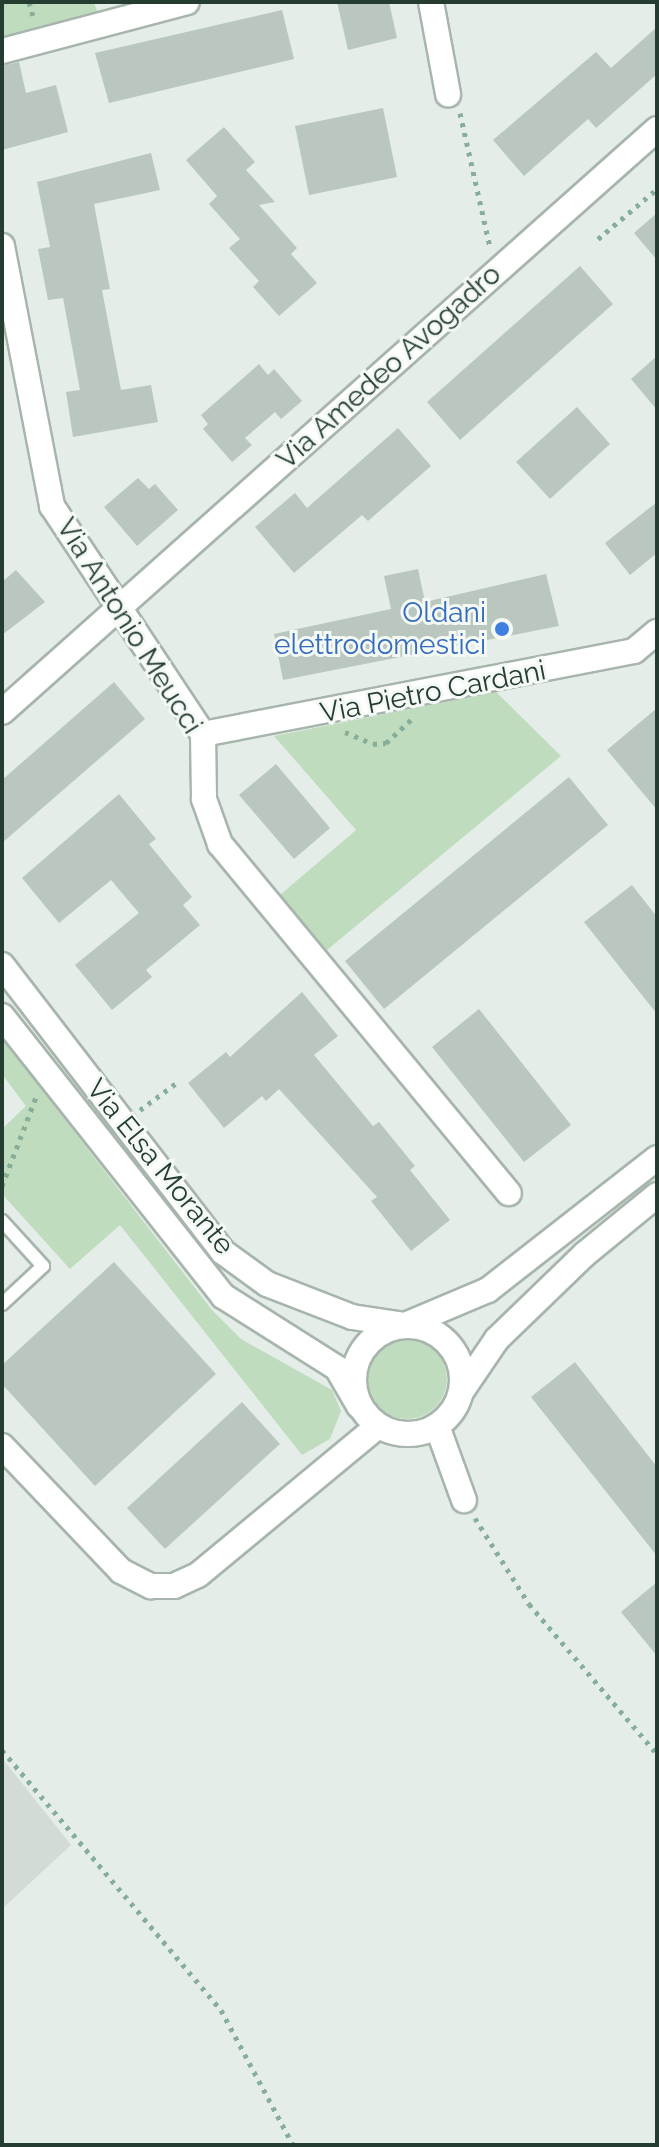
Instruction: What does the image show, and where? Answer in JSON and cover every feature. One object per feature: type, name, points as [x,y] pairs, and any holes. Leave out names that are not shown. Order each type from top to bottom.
[{"type":"street","points":[[2,51],[187,2]]},
{"type":"street","points":[[431,2],[448,94]]},
{"type":"street","name":"Via Amedeo Avogadro","points":[[2,712],[657,129]]},
{"type":"street","name":"Via Antonio Meucci","points":[[2,246],[52,506],[122,607],[203,734],[204,799],[220,844],[509,1193]]},
{"type":"street","name":"Via Pietro Cardani","points":[[203,734],[634,651],[657,632]]},
{"type":"street","name":"Via Elsa Morante","points":[[2,965],[223,1252],[267,1284],[352,1317],[405,1325]]},
{"type":"street","name":"Via Elsa Morante","points":[[2,1016],[223,1296],[337,1368],[359,1406]]},
{"type":"street","points":[[45,1074],[65,1047]]},
{"type":"street","points":[[657,1158],[498,1284],[405,1325],[386,1329],[358,1356],[353,1373],[359,1406],[378,1426],[417,1434],[437,1426],[454,1410],[461,1392],[497,1339],[585,1254],[657,1195]]},
{"type":"street","points":[[405,1325],[426,1328],[453,1350],[462,1376],[461,1392]]},
{"type":"street","points":[[2,1446],[121,1571],[151,1586],[174,1586],[198,1575],[378,1426]]},
{"type":"street","points":[[437,1426],[464,1500]]},
{"type":"lane","points":[[2,1221],[43,1266],[2,1304]]},
{"type":"path","points":[[448,94],[456,97],[496,271]]},
{"type":"path","points":[[598,239],[657,189]]},
{"type":"path","points":[[2,1186],[45,1074]]},
{"type":"path","points":[[123,1123],[179,1081]]},
{"type":"path","points":[[464,1500],[529,1604],[657,1754]]},
{"type":"path","points":[[2,1750],[221,2010],[293,2145]]},
{"type":"shaded area","points":[[2,1758],[71,1845],[2,1909]]},
{"type":"green space","points":[[2,2],[94,2],[97,11],[2,38]]},
{"type":"green space","points":[[496,692],[561,756],[327,950],[280,895],[356,830],[274,736]]},
{"type":"green space","points":[[2,1038],[212,1310],[241,1339],[332,1390],[341,1411],[330,1439],[302,1455],[120,1225],[70,1269],[2,1194],[2,1129],[26,1106],[2,1074]]},
{"type":"green space","points":[[407,1339],[422,1342],[435,1351],[444,1364],[447,1379],[444,1394],[435,1407],[422,1416],[407,1419],[392,1416],[379,1407],[370,1394],[367,1379],[370,1364],[379,1351],[392,1342]]},
{"type":"building","points":[[337,2],[389,2],[397,38],[348,50]]},
{"type":"building","points":[[282,10],[294,59],[109,103],[95,53]]},
{"type":"building","points":[[657,27],[657,74],[596,128],[588,119],[524,176],[493,140],[596,52],[611,68]]},
{"type":"building","points":[[19,62],[26,93],[56,85],[68,132],[2,150],[2,66]]},
{"type":"building","points":[[383,108],[397,177],[309,195],[295,126]]},
{"type":"building","points":[[224,127],[255,162],[246,170],[275,202],[259,205],[297,248],[291,254],[317,283],[279,316],[253,287],[259,281],[229,248],[240,239],[209,204],[217,196],[186,160]]},
{"type":"building","points":[[151,153],[160,190],[94,204],[110,289],[102,290],[121,390],[151,385],[158,422],[73,437],[66,392],[80,390],[63,298],[48,300],[38,249],[50,247],[37,182]]},
{"type":"building","points":[[657,213],[657,260],[634,233]]},
{"type":"building","points":[[580,266],[613,304],[460,440],[427,402]]},
{"type":"building","points":[[657,356],[657,410],[631,379]]},
{"type":"building","points":[[259,364],[268,375],[274,369],[302,401],[281,419],[275,412],[245,438],[252,445],[232,462],[203,429],[208,424],[201,415]]},
{"type":"building","points":[[577,407],[610,444],[550,499],[516,462]]},
{"type":"building","points":[[398,428],[431,466],[368,521],[362,515],[294,573],[255,527],[295,493],[307,508]]},
{"type":"building","points":[[138,478],[149,489],[155,484],[178,510],[137,546],[104,507]]},
{"type":"building","points":[[657,502],[657,553],[630,575],[605,543]]},
{"type":"building","points":[[418,569],[425,602],[546,574],[559,626],[283,680],[274,634],[391,609],[384,576]]},
{"type":"building","points":[[16,570],[45,602],[2,635],[2,582]]},
{"type":"building","points":[[114,682],[145,719],[2,843],[2,780]]},
{"type":"building","points":[[657,708],[657,810],[607,750]]},
{"type":"building","points":[[276,764],[330,828],[294,859],[239,795]]},
{"type":"building","points":[[569,777],[608,825],[384,1009],[345,961]]},
{"type":"building","points":[[119,794],[156,839],[149,844],[192,897],[183,905],[200,925],[146,970],[152,977],[112,1010],[75,965],[139,913],[111,880],[59,923],[22,878]]},
{"type":"building","points":[[632,885],[657,917],[657,1014],[584,922]]},
{"type":"building","points":[[302,992],[338,1036],[314,1055],[373,1126],[379,1122],[415,1166],[410,1170],[450,1220],[411,1251],[371,1201],[377,1197],[279,1089],[266,1101],[262,1096],[224,1128],[188,1083],[226,1052],[230,1057]]},
{"type":"building","points":[[479,1009],[571,1125],[524,1162],[432,1047]]},
{"type":"building","points":[[114,1262],[216,1374],[95,1486],[2,1384],[2,1365]]},
{"type":"building","points":[[575,1362],[657,1467],[657,1556],[531,1397]]},
{"type":"building","points":[[242,1402],[280,1444],[165,1549],[127,1508]]},
{"type":"building","points":[[657,1582],[657,1656],[621,1612]]},
{"type":"place","name":"Oldani elettrodomestici","points":[[502,629]]}]
